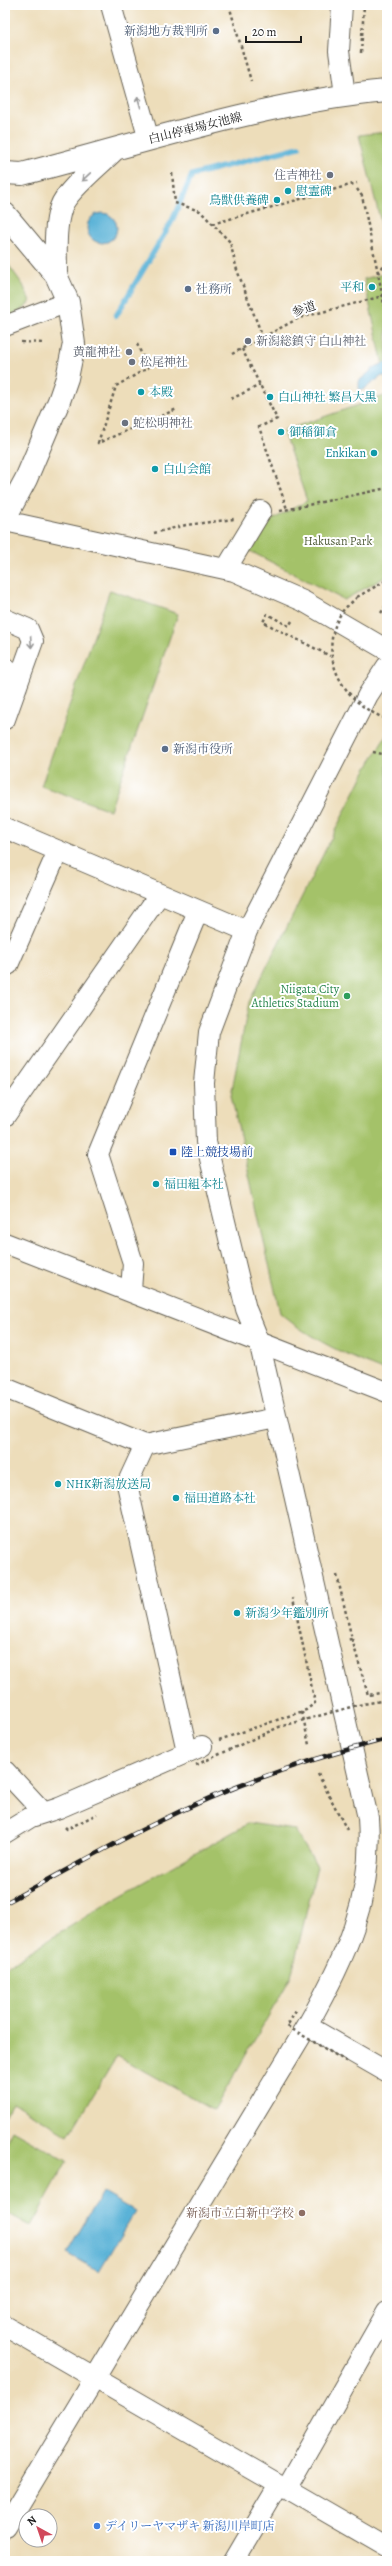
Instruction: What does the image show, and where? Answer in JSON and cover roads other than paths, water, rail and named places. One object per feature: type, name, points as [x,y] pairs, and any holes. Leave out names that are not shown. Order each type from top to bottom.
[{"type":"main road","name":"白山停車場女池線","points":[[5,173],[22,174],[248,115],[344,95],[387,91]]},
{"type":"main road","points":[[56,275],[57,232],[61,206],[76,186],[114,151]]},
{"type":"main road","points":[[5,214],[56,275],[68,302],[74,344],[68,378],[26,479],[5,519]]},
{"type":"street","points":[[111,5],[149,140]]},
{"type":"street","points":[[342,5],[339,51],[344,95]]},
{"type":"street","points":[[9,333],[68,302]]},
{"type":"street","points":[[226,569],[260,510]]},
{"type":"street","points":[[5,519],[226,569],[255,579],[303,601],[387,650]]},
{"type":"street","points":[[5,619],[28,629],[32,641],[5,719]]},
{"type":"street","points":[[5,2527],[95,2378],[301,2019],[340,1966],[353,1934],[367,1875],[369,1837],[368,1818],[259,1341],[246,1309],[206,1142],[204,1098],[209,1032],[247,931],[368,695],[387,666]]},
{"type":"street","points":[[5,667],[17,686]]},
{"type":"street","points":[[6,832],[58,851],[159,896],[247,931]]},
{"type":"street","points":[[8,964],[58,851]]},
{"type":"street","points":[[5,1116],[159,896]]},
{"type":"street","points":[[131,1290],[133,1263],[98,1154],[198,911]]},
{"type":"street","points":[[5,1243],[131,1290],[387,1392]]},
{"type":"street","points":[[5,1388],[145,1444],[276,1418]]},
{"type":"street","points":[[5,1833],[31,1817],[195,1754],[127,1484],[145,1444]]},
{"type":"street","points":[[5,1772],[44,1813]]},
{"type":"street","points":[[301,2019],[387,2072]]},
{"type":"street","points":[[234,2561],[282,2487],[387,2312]]},
{"type":"street","points":[[5,2326],[387,2547]]},
{"type":"water","points":[[102,213],[113,217],[117,228],[113,239],[102,243],[91,239],[87,228],[91,217]]},
{"type":"water","points":[[387,362],[387,376],[382,376],[363,390],[359,389],[359,381],[375,367]]},
{"type":"water","points":[[102,2192],[135,2211],[99,2271],[67,2253]]},
{"type":"waterway","points":[[116,316],[172,221],[192,175],[299,147]]},
{"type":"railway","points":[[5,1903],[140,1831],[187,1808],[271,1774],[329,1755],[387,1739]]},
{"type":"place","name":"新潟地方裁判所","points":[[216,31]]},
{"type":"place","name":"住吉神社","points":[[330,175]]},
{"type":"place","name":"慰霊碑","points":[[288,191]]},
{"type":"place","name":"鳥獣供養碑","points":[[277,200]]},
{"type":"place","name":"平和","points":[[372,287]]},
{"type":"place","name":"社務所","points":[[188,289]]},
{"type":"place","name":"新潟総鎮守 白山神社","points":[[248,341]]},
{"type":"place","name":"黄龍神社","points":[[129,352]]},
{"type":"place","name":"松尾神社","points":[[132,362]]},
{"type":"place","name":"本殿","points":[[141,392]]},
{"type":"place","name":"白山神社 繁昌大黒","points":[[270,397]]},
{"type":"place","name":"蛇松明神社","points":[[125,423]]},
{"type":"place","name":"御稲御倉","points":[[281,432]]},
{"type":"place","name":"Enkikan","points":[[374,453]]},
{"type":"place","name":"白山会館","points":[[155,469]]},
{"type":"place","name":"新潟市役所","points":[[165,749]]},
{"type":"place","name":"Niigata City Athletics Stadium","points":[[347,996]]},
{"type":"place","name":"陸上競技場前","points":[[173,1152]]},
{"type":"place","name":"福田組本社","points":[[156,1184]]},
{"type":"place","name":"NHK新潟放送局","points":[[58,1484]]},
{"type":"place","name":"福田道路本社","points":[[176,1498]]},
{"type":"place","name":"新潟少年鑑別所","points":[[237,1613]]},
{"type":"place","name":"新潟市立白新中学校","points":[[302,2213]]},
{"type":"place","name":"デイリーヤマザキ 新潟川岸町店","points":[[97,2526]]},
{"type":"park label","name":"Hakusan Park","points":[[338,541]]}]
